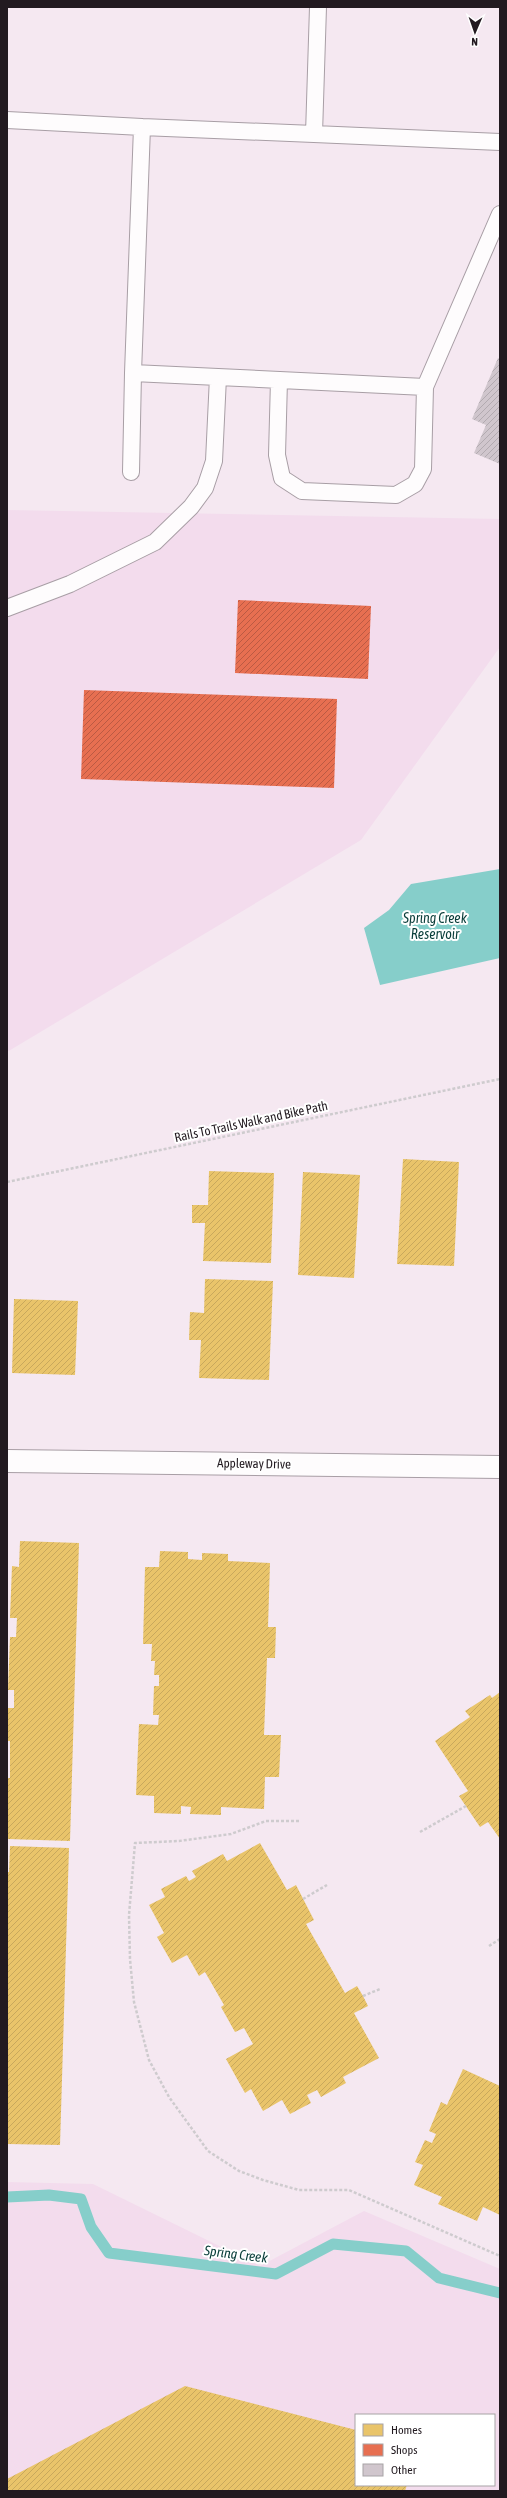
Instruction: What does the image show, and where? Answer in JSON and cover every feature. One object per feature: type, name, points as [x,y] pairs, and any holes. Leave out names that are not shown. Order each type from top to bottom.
[{"type":"street","name":"Appleway Drive","points":[[7,1461],[500,1467]]},
{"type":"lane","points":[[314,134],[318,7]]},
{"type":"lane","points":[[7,120],[500,142]]},
{"type":"lane","points":[[131,472],[142,127]]},
{"type":"lane","points":[[279,380],[277,454],[282,478],[302,491],[396,495],[415,484],[423,469],[425,386],[500,214]]},
{"type":"lane","points":[[133,373],[425,386]]},
{"type":"lane","points":[[7,608],[70,584],[155,542],[191,507],[205,488],[214,461],[218,377]]},
{"type":"path","name":"Rails To Trails Walk and Bike Path","points":[[7,1182],[500,1079]]},
{"type":"path","points":[[420,1832],[466,1806]]},
{"type":"path","points":[[298,1821],[266,1821],[232,1834],[179,1841],[135,1843],[129,1915],[130,1959],[134,2002],[149,2060],[169,2097],[208,2151],[239,2172],[299,2190],[350,2190],[500,2256]]},
{"type":"path","points":[[303,1899],[327,1885]]},
{"type":"path","points":[[489,1946],[500,1939]]},
{"type":"path","points":[[363,1996],[380,1988]]},
{"type":"shaded area","points":[[7,510],[500,519],[500,647],[361,840],[7,1052]]},
{"type":"shaded area","points":[[7,2182],[93,2184],[260,2266],[364,2211],[500,2269],[500,2491],[7,2491]]},
{"type":"water","name":"Spring Creek Reservoir","points":[[500,869],[500,958],[380,985],[364,928],[389,910],[411,884]]},
{"type":"building: Homes","points":[[403,1159],[459,1162],[454,1266],[397,1264]]},
{"type":"building: Homes","points":[[209,1171],[274,1173],[271,1263],[203,1261],[205,1223],[192,1223],[192,1205],[208,1205]]},
{"type":"building: Homes","points":[[303,1172],[360,1175],[354,1278],[298,1275]]},
{"type":"building: Homes","points":[[205,1279],[273,1281],[269,1380],[199,1378],[201,1340],[189,1340],[190,1312],[204,1313]]},
{"type":"building: Homes","points":[[14,1299],[78,1301],[75,1375],[12,1373]]},
{"type":"building: Homes","points":[[20,1541],[79,1543],[70,1841],[7,1839],[7,1778],[10,1778],[10,1741],[7,1741],[7,1708],[14,1708],[14,1690],[8,1690],[10,1637],[16,1637],[17,1618],[10,1618],[12,1566],[19,1567]]},
{"type":"building: Homes","points":[[160,1551],[188,1552],[188,1559],[202,1560],[202,1553],[228,1554],[228,1561],[270,1563],[268,1627],[276,1627],[275,1658],[267,1658],[264,1735],[281,1735],[279,1777],[265,1777],[264,1809],[221,1807],[221,1815],[190,1814],[191,1807],[181,1806],[181,1814],[154,1813],[154,1796],[136,1795],[139,1724],[158,1725],[159,1715],[153,1715],[154,1686],[159,1686],[159,1675],[154,1675],[155,1661],[151,1661],[152,1644],[143,1644],[145,1567],[159,1567]]},
{"type":"building: Homes","points":[[500,1692],[500,1839],[488,1822],[480,1827],[459,1796],[468,1791],[435,1741],[470,1717],[465,1711],[490,1695],[492,1698]]},
{"type":"building: Homes","points":[[260,1843],[287,1890],[296,1885],[314,1920],[306,1924],[345,1993],[357,1986],[363,1996],[368,2006],[354,2013],[379,2058],[343,2077],[346,2083],[321,2097],[317,2090],[307,2095],[311,2103],[290,2114],[282,2100],[263,2111],[251,2089],[245,2093],[226,2059],[253,2044],[244,2028],[235,2032],[221,2007],[224,2005],[205,1972],[199,1976],[187,1955],[172,1963],[157,1937],[164,1933],[149,1905],[165,1897],[161,1889],[186,1876],[189,1881],[196,1877],[192,1871],[223,1854],[227,1861]]},
{"type":"building: Homes","points":[[10,1846],[69,1848],[60,2145],[7,2144],[7,1872],[9,1872]]},
{"type":"building: Homes","points":[[463,2069],[500,2086],[500,2215],[483,2207],[477,2221],[438,2204],[442,2197],[414,2185],[423,2165],[415,2162],[425,2140],[432,2143],[436,2134],[429,2131],[441,2102],[447,2105]]},
{"type":"building: Homes","points":[[185,2386],[355,2430],[355,2486],[407,2486],[405,2491],[7,2491],[7,2479]]},
{"type":"building: Shops","points":[[238,600],[371,606],[368,679],[235,673]]},
{"type":"building: Shops","points":[[84,690],[337,699],[334,788],[81,779]]},
{"type":"building: Other","points":[[498,358],[500,359],[500,464],[474,453],[486,425],[472,419]]},
{"type":"waterway","name":"Spring Creek","points":[[7,2197],[49,2195],[81,2199],[91,2227],[109,2253],[276,2274],[333,2244],[406,2251],[439,2278],[500,2293]]}]
